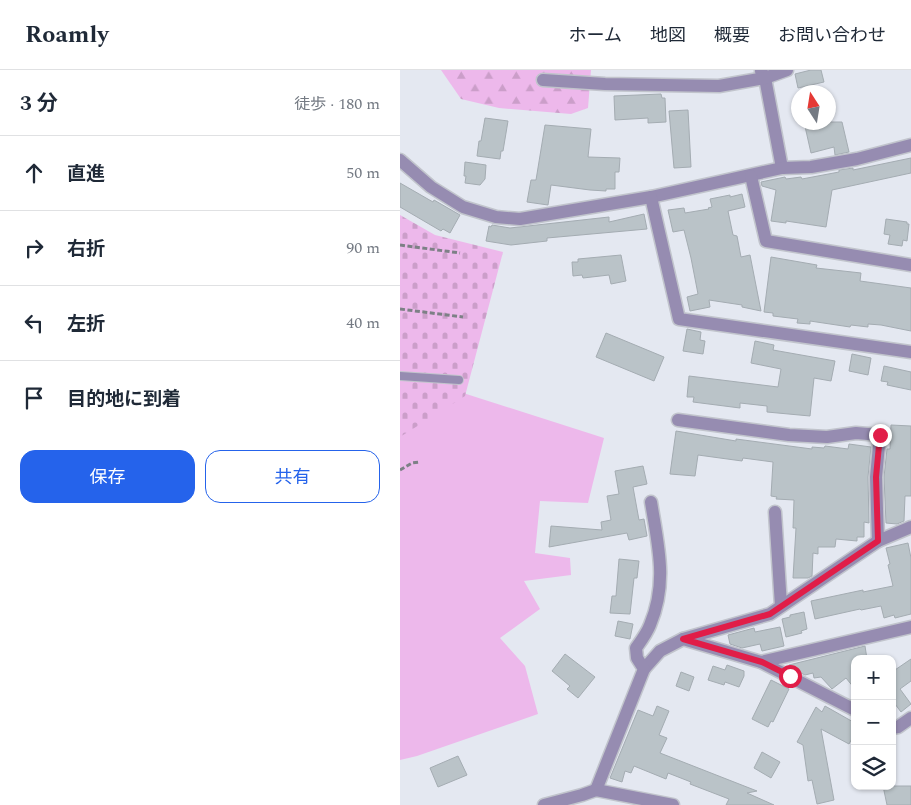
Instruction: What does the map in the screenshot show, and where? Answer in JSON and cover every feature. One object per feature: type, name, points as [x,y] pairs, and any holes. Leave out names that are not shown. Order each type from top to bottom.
[{"type":"street","points":[[543,80],[605,84],[719,86],[763,74],[787,70]]},
{"type":"street","points":[[763,74],[782,168]]},
{"type":"street","points":[[400,160],[431,187],[464,207],[496,216],[520,219],[651,197],[782,168],[811,167],[857,159],[911,145]]},
{"type":"street","points":[[751,176],[766,242],[911,265]]},
{"type":"street","points":[[651,197],[679,319],[911,352]]},
{"type":"street","points":[[678,420],[789,435],[827,437],[856,433],[880,435],[876,477],[878,541]]},
{"type":"street","points":[[644,669],[637,658],[636,648],[650,627],[655,612],[661,564],[651,502]]},
{"type":"street","points":[[775,512],[781,606]]},
{"type":"street","points":[[596,790],[644,669],[660,651],[683,639],[770,614],[878,541],[911,527]]},
{"type":"street","points":[[762,662],[911,626]]},
{"type":"street","points":[[683,639],[762,662],[851,708]]},
{"type":"street","points":[[896,727],[911,718]]},
{"type":"street","points":[[544,805],[596,790],[673,805]]},
{"type":"lane","points":[[400,376],[459,380]]},
{"type":"path","points":[[400,245],[460,253]]},
{"type":"path","points":[[400,309],[463,317]]},
{"type":"path","points":[[400,470],[412,463],[420,462]]},
{"type":"green space","points":[[441,70],[591,70],[588,108],[571,114],[499,108],[461,99]]},
{"type":"green space","points":[[400,215],[435,235],[503,252],[465,396],[400,437]]},
{"type":"green space","points":[[460,392],[604,438],[588,503],[540,501],[535,553],[570,558],[571,575],[524,581],[540,609],[500,638],[525,666],[538,714],[417,756],[400,760],[400,431]]},
{"type":"building","points":[[811,70],[821,70],[824,82],[811,85],[797,85],[795,74]]},
{"type":"building","points":[[661,94],[662,98],[665,98],[666,122],[648,123],[648,118],[615,120],[614,96]]},
{"type":"building","points":[[688,110],[691,167],[674,168],[669,111]]},
{"type":"building","points":[[485,118],[508,121],[500,159],[477,156]]},
{"type":"building","points":[[836,122],[842,122],[849,152],[835,155],[834,147],[811,153],[806,130],[836,130]]},
{"type":"building","points":[[545,125],[591,129],[588,157],[620,158],[619,172],[615,172],[615,189],[606,189],[606,191],[590,190],[551,185],[548,205],[527,202],[531,180],[536,180]]},
{"type":"building","points":[[911,158],[911,173],[832,190],[826,227],[786,221],[786,223],[771,221],[776,190],[762,186],[761,182],[785,177],[786,179],[801,177],[802,179],[839,172],[839,170],[853,168],[853,170]]},
{"type":"building","points":[[465,162],[486,165],[485,179],[480,185],[465,183]]},
{"type":"building","points":[[400,183],[460,215],[450,233],[443,229],[441,231],[400,207]]},
{"type":"building","points":[[742,194],[745,207],[728,211],[733,235],[737,236],[741,257],[750,255],[761,311],[742,307],[742,305],[709,300],[710,307],[690,311],[687,297],[698,294],[691,258],[684,230],[673,232],[668,210],[684,208],[685,213],[709,209],[712,207],[710,199]]},
{"type":"building","points":[[644,214],[647,229],[547,238],[547,241],[511,245],[486,241],[489,226],[491,227],[492,225],[510,228],[609,217],[609,222]]},
{"type":"building","points":[[886,219],[907,222],[909,224],[907,241],[903,240],[902,246],[888,244],[890,235],[884,234]]},
{"type":"building","points":[[621,255],[626,281],[611,284],[609,275],[583,278],[582,275],[573,276],[572,262],[578,262],[578,259]]},
{"type":"building","points":[[771,257],[817,265],[816,268],[861,273],[860,281],[911,288],[911,331],[868,324],[868,327],[851,325],[850,327],[810,321],[810,324],[797,323],[798,319],[773,316],[773,313],[764,312]]},
{"type":"building","points":[[687,329],[701,332],[700,340],[705,341],[703,354],[683,351]]},
{"type":"building","points":[[606,333],[664,357],[654,381],[596,357]]},
{"type":"building","points":[[755,341],[774,345],[773,350],[835,361],[831,381],[814,378],[810,416],[767,412],[767,406],[740,403],[740,408],[693,402],[694,397],[687,397],[689,376],[778,387],[781,369],[751,363]]},
{"type":"building","points":[[852,354],[871,358],[868,375],[849,371]]},
{"type":"building","points":[[884,366],[911,372],[911,390],[887,385],[888,382],[881,381]]},
{"type":"building","points":[[891,425],[911,426],[911,496],[905,496],[904,521],[897,524],[886,523],[884,477],[887,449],[890,449]]},
{"type":"building","points":[[676,431],[736,441],[736,439],[812,449],[812,447],[824,448],[825,446],[848,449],[849,444],[871,447],[868,477],[869,523],[864,522],[864,537],[857,537],[857,541],[836,539],[835,547],[818,547],[818,554],[813,553],[812,576],[808,578],[793,578],[796,528],[793,528],[794,500],[776,499],[777,497],[771,496],[773,462],[743,458],[742,461],[698,455],[695,476],[670,474]]},
{"type":"building","points":[[643,466],[647,484],[633,487],[639,520],[644,519],[647,536],[629,540],[627,533],[549,547],[551,526],[602,530],[601,522],[611,520],[607,496],[619,494],[615,471]]},
{"type":"building","points":[[908,543],[911,558],[911,614],[895,618],[894,615],[884,618],[881,606],[815,619],[811,601],[893,586],[886,548]]},
{"type":"building","points":[[619,559],[639,561],[637,578],[634,578],[630,614],[610,613],[612,596],[616,596]]},
{"type":"building","points":[[804,612],[807,629],[801,631],[802,633],[786,637],[782,619]]},
{"type":"building","points":[[618,621],[633,624],[630,639],[615,636]]},
{"type":"building","points":[[780,627],[784,646],[762,651],[760,644],[742,648],[730,644],[728,635],[754,628],[755,632]]},
{"type":"building","points":[[865,646],[866,655],[851,655],[851,684],[846,678],[832,689],[821,677],[814,678],[813,673],[805,675],[789,667],[789,665]]},
{"type":"building","points":[[565,654],[595,677],[578,698],[567,689],[570,686],[552,671]]},
{"type":"building","points":[[911,659],[911,681],[900,689],[911,704],[901,712],[896,705],[896,669]]},
{"type":"building","points":[[727,665],[744,671],[739,687],[725,682],[724,685],[708,680],[713,666],[725,670]]},
{"type":"building","points":[[681,672],[694,677],[689,691],[676,686]]},
{"type":"building","points":[[771,680],[789,689],[773,722],[771,721],[768,727],[752,719]]},
{"type":"building","points":[[657,706],[669,711],[659,735],[667,738],[660,753],[757,791],[747,793],[774,805],[726,805],[729,799],[690,784],[691,782],[668,773],[666,779],[634,766],[631,773],[625,771],[622,782],[610,778],[638,710],[653,716]]},
{"type":"building","points":[[825,706],[851,721],[851,740],[849,744],[821,729],[834,800],[817,804],[812,780],[808,781],[803,745],[797,742],[816,707],[822,712]]},
{"type":"building","points":[[762,752],[780,762],[771,778],[754,768]]},
{"type":"building","points":[[458,756],[467,775],[438,787],[430,768]]},
{"type":"building","points":[[896,786],[911,786],[911,805],[887,805],[884,790],[896,790]]},
{"type":"route","points":[[790,676],[762,662],[683,639],[770,614],[878,541],[876,477],[880,435]]}]
